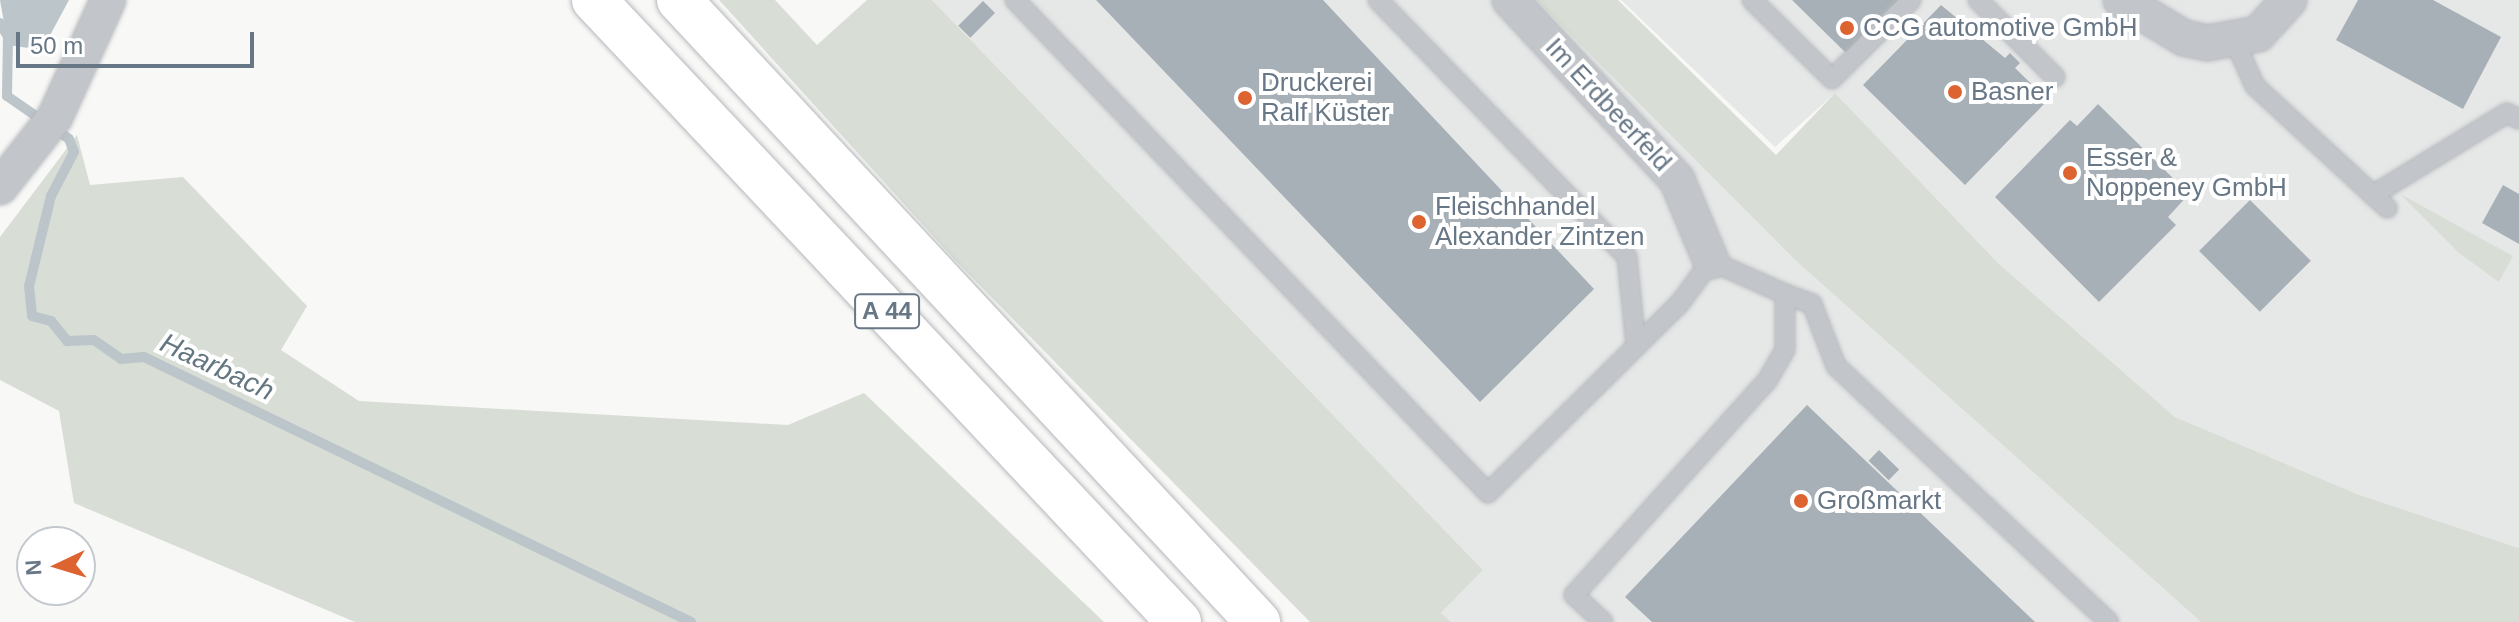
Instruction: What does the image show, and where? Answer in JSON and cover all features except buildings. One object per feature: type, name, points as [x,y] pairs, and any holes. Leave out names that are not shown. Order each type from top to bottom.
[{"type":"highway","name":"A 44","points":[[594,0],[1179,622]]},
{"type":"highway","name":"A 44","points":[[679,0],[1258,622]]},
{"type":"street","points":[[0,187],[47,128],[108,0]]},
{"type":"street","name":"Im Erdbeerfeld","points":[[1510,0],[1677,180],[1711,261]]},
{"type":"street","points":[[2121,0],[2184,38],[2235,42],[2258,34],[2289,0]]},
{"type":"lane","points":[[1015,0],[1488,493],[1636,346],[1711,261],[1812,304],[1836,366],[2109,622]]},
{"type":"lane","points":[[1378,0],[1627,257],[1636,346]]},
{"type":"lane","points":[[1752,0],[1832,79],[1911,0]]},
{"type":"lane","points":[[1978,0],[2055,77]]},
{"type":"lane","points":[[2235,42],[2255,86],[2387,208]]},
{"type":"lane","points":[[2373,195],[2507,113],[2519,119]]},
{"type":"lane","points":[[1603,622],[1574,595],[1767,381],[1785,350],[1785,294]]},
{"type":"shaded area","points":[[0,0],[69,0],[42,50],[8,45]]},
{"type":"shaded area","points":[[719,0],[775,0],[817,45],[867,0],[932,0],[1483,570],[1441,613],[1451,622],[1310,622],[954,259]]},
{"type":"shaded area","points":[[932,0],[1536,0],[1795,260],[2201,622],[1451,622],[1441,613],[1483,570]]},
{"type":"shaded area","points":[[1536,0],[1618,0],[1776,155],[1835,93],[1999,264],[2175,417],[2357,494],[2519,548],[2519,622],[2201,622],[1795,260]]},
{"type":"shaded area","points":[[1621,0],[2519,0],[2519,548],[2357,494],[2175,417],[1999,264],[1835,93],[1775,147]]},
{"type":"shaded area","points":[[77,135],[90,185],[183,177],[307,306],[281,350],[359,401],[788,425],[864,393],[1104,622],[355,622],[74,503],[59,411],[0,380],[0,237]]},
{"type":"shaded area","points":[[2400,194],[2513,256],[2499,282],[2459,253]]},
{"type":"waterway","name":"Haarbach","points":[[0,23],[8,37],[7,96],[69,139],[74,152],[51,196],[29,286],[32,316],[51,321],[67,341],[94,340],[121,359],[144,357],[691,622]]},
{"type":"place","name":"CCG automotive GmbH","points":[[1847,28]]},
{"type":"place","name":"Basner","points":[[1955,92]]},
{"type":"place","name":"Druckerei Ralf Küster","points":[[1245,98]]},
{"type":"place","name":"Esser & Noppeney GmbH","points":[[2070,173]]},
{"type":"place","name":"Fleischhandel Alexander Zintzen","points":[[1419,222]]},
{"type":"place","name":"Großmarkt","points":[[1801,501]]}]
